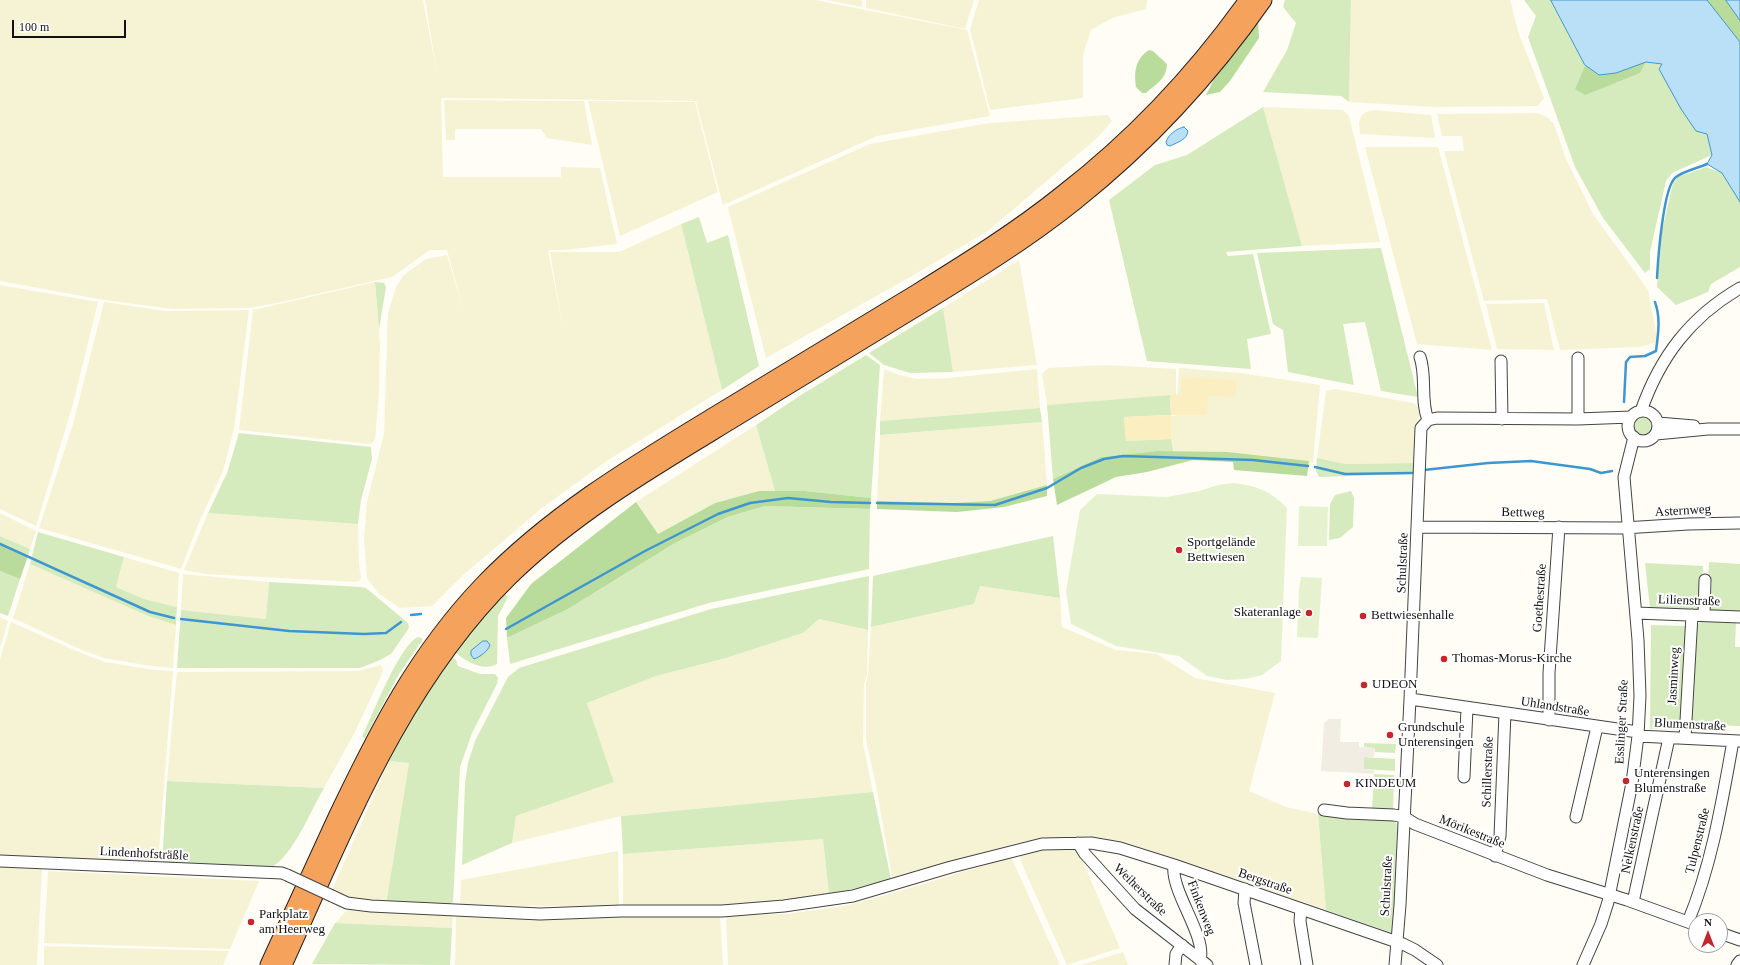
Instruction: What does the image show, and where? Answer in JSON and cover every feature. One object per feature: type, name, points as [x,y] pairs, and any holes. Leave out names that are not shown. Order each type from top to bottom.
[{"type":"highway","points":[[269,965],[365,760],[398,698],[448,636],[469,600],[512,556],[576,504],[644,458],[904,300],[1003,238],[1042,211],[1081,180],[1145,122],[1170,96],[1215,44],[1248,0]]},
{"type":"highway","points":[[448,636],[479,608],[508,578],[540,549],[576,520],[656,466],[945,290],[1009,249],[1060,212],[1124,160],[1192,92],[1236,37],[1263,0]]},
{"type":"highway","points":[[283,965],[377,763],[408,707],[433,656]]},
{"type":"street","points":[[1595,419],[1635,435],[1653,438],[1653,384],[1668,354],[1684,333],[1718,302],[1740,288]]},
{"type":"street","points":[[1420,357],[1423,368],[1424,410],[1428,420],[1437,418],[1595,419],[1631,417],[1708,429],[1740,429]]},
{"type":"street","points":[[1578,358],[1578,419]]},
{"type":"street","points":[[1501,361],[1502,419]]},
{"type":"street","name":"Esslinger Straße","points":[[1583,965],[1603,918],[1609,895],[1632,783],[1638,734],[1639,668],[1636,613],[1624,478],[1635,435],[1631,417]]},
{"type":"street","name":"Schulstraße","points":[[1395,965],[1410,700],[1421,428],[1428,420]]},
{"type":"street","name":"Asternweg","points":[[1628,528],[1688,524],[1740,523]]},
{"type":"street","name":"Bettweg","points":[[1418,527],[1628,528]]},
{"type":"street","name":"Goethestraße","points":[[1549,720],[1549,673],[1559,527]]},
{"type":"street","points":[[1704,615],[1705,580]]},
{"type":"street","name":"Lilienstraße","points":[[1636,613],[1740,617]]},
{"type":"street","name":"Jasminweg","points":[[1685,738],[1692,615]]},
{"type":"street","name":"Uhlandstraße","points":[[1410,700],[1638,734]]},
{"type":"street","points":[[1464,777],[1467,708]]},
{"type":"street","name":"Schillerstraße","points":[[1495,856],[1500,836],[1505,713]]},
{"type":"street","points":[[1576,817],[1597,727]]},
{"type":"street","name":"Blumenstraße","points":[[1638,734],[1669,738],[1737,741]]},
{"type":"street","name":"Nelkenstraße","points":[[1632,902],[1669,738]]},
{"type":"street","name":"Tulpenstraße","points":[[1694,913],[1712,850],[1737,741]]},
{"type":"street","name":"Mörikestraße","points":[[1324,810],[1404,817],[1414,824],[1495,856],[1547,875],[1688,922]]},
{"type":"street","name":"Bergstraße","points":[[332,896],[347,903],[371,906],[540,914],[621,911],[722,911],[784,906],[853,896],[1011,851],[1042,844],[1078,843],[1110,846],[1174,865],[1245,889],[1397,942],[1415,950],[1437,965]]},
{"type":"street","name":"Weiherstraße","points":[[1078,843],[1085,854],[1135,909],[1204,962]]},
{"type":"street","name":"Lindenhofsträßle","points":[[0,861],[282,873],[332,896]]},
{"type":"street","name":"Finkenweg","points":[[1174,865],[1176,883],[1201,948],[1204,962]]},
{"type":"street","points":[[1245,889],[1244,903],[1256,965]]},
{"type":"street","points":[[1301,909],[1300,921],[1307,965]]},
{"type":"street","points":[[1728,936],[1740,940]]},
{"type":"street","points":[[1175,965],[1176,954],[1182,945]]},
{"type":"street","points":[[1737,965],[1740,961]]},
{"type":"shaded area","points":[[0,0],[423,0],[437,73],[425,0],[815,0],[967,30],[990,116],[877,136],[723,205],[696,101],[441,98],[443,177],[561,177],[561,167],[600,168],[617,244],[564,250],[548,250],[563,328],[550,252],[619,252],[681,224],[722,390],[608,460],[542,508],[461,577],[432,606],[400,608],[378,593],[367,578],[364,539],[367,502],[384,434],[388,313],[396,287],[404,275],[426,259],[447,255],[464,312],[447,250],[430,250],[392,277],[277,303],[248,308],[172,309],[104,300],[0,281]]},
{"type":"shaded area","points":[[827,0],[862,0],[862,7]]},
{"type":"shaded area","points":[[866,0],[974,0],[965,29],[866,8]]},
{"type":"shaded area","points":[[979,0],[1147,0],[1146,9],[1112,18],[1091,30],[1083,55],[1083,98],[990,110],[970,29]]},
{"type":"shaded area","points":[[1351,0],[1510,0],[1519,34],[1544,98],[1538,106],[1435,107],[1349,102]]},
{"type":"shaded area","points":[[444,100],[584,101],[592,145],[547,138],[541,129],[455,129],[455,140],[446,140]]},
{"type":"shaded area","points":[[588,101],[695,102],[718,192],[620,236]]},
{"type":"shaded area","points":[[1263,107],[1343,110],[1349,116],[1380,242],[1302,246]]},
{"type":"shaded area","points":[[1374,110],[1431,115],[1435,138],[1360,134],[1359,123],[1361,116],[1366,112]]},
{"type":"shaded area","points":[[1537,113],[1547,117],[1554,124],[1566,159],[1593,214],[1648,290],[1658,342],[1639,347],[1560,350],[1547,299],[1484,301],[1444,151],[1464,151],[1462,136],[1442,136],[1437,114]]},
{"type":"shaded area","points":[[1108,115],[1112,121],[1097,138],[988,231],[912,276],[766,358],[728,207],[870,144],[989,123]]},
{"type":"shaded area","points":[[1365,147],[1438,147],[1492,350],[1417,344]]},
{"type":"shaded area","points":[[1019,260],[1037,365],[953,372],[943,308]]},
{"type":"shaded area","points":[[375,282],[380,344],[379,394],[375,440],[370,444],[239,430],[253,310]]},
{"type":"shaded area","points":[[0,285],[98,302],[73,404],[36,526],[0,509]]},
{"type":"shaded area","points":[[104,302],[166,311],[249,310],[234,429],[223,471],[200,520],[181,569],[39,528],[73,424]]},
{"type":"shaded area","points":[[1544,303],[1554,350],[1497,349],[1486,304]]},
{"type":"shaded area","points":[[1106,365],[1176,369],[1176,395],[1047,405],[1042,374],[1048,368]]},
{"type":"shaded area","points":[[1179,368],[1240,373],[1320,385],[1313,463],[1253,458],[1123,454],[1122,419],[1176,416]]},
{"type":"shaded area","points":[[884,369],[899,375],[918,379],[948,378],[1037,369],[1040,408],[880,421]]},
{"type":"shaded area","points":[[1335,389],[1413,403],[1419,407],[1417,463],[1346,464],[1317,458],[1326,391]]},
{"type":"shaded area","points":[[1042,422],[1047,485],[990,501],[953,503],[877,501],[880,435]]},
{"type":"shaded area","points":[[756,425],[775,491],[759,491],[715,503],[658,534],[636,502]]},
{"type":"shaded area","points":[[0,513],[36,531],[30,549],[0,536]]},
{"type":"shaded area","points":[[208,513],[358,524],[359,565],[361,578],[359,581],[355,582],[206,574],[184,570]]},
{"type":"shaded area","points":[[124,557],[179,573],[177,607],[144,599],[116,587]]},
{"type":"shaded area","points":[[30,564],[148,616],[176,625],[173,668],[104,658],[82,650],[13,618]]},
{"type":"shaded area","points":[[183,574],[269,582],[266,619],[181,610]]},
{"type":"shaded area","points":[[980,586],[1060,598],[1062,627],[1116,650],[1157,654],[1195,678],[1275,693],[1249,791],[1286,807],[1318,814],[1326,910],[1121,841],[1079,838],[1041,838],[892,877],[876,785],[866,740],[866,683],[868,675],[871,627],[974,604]]},
{"type":"shaded area","points":[[0,617],[8,621],[0,648]]},
{"type":"shaded area","points":[[819,619],[868,630],[867,675],[864,683],[863,744],[873,792],[621,816],[512,843],[516,816],[614,782],[587,703],[656,676],[726,658],[803,633]]},
{"type":"shaded area","points":[[11,622],[105,662],[153,670],[173,671],[158,862],[154,866],[0,859],[0,660]]},
{"type":"shaded area","points":[[381,665],[383,669],[381,676],[354,734],[324,788],[167,781],[177,672],[358,671]]},
{"type":"shaded area","points":[[1329,719],[1341,719],[1340,742],[1359,742],[1359,747],[1375,748],[1374,757],[1364,757],[1364,769],[1374,770],[1374,774],[1321,771],[1324,723]]},
{"type":"shaded area","points":[[389,761],[409,763],[386,904],[358,901],[331,892]]},
{"type":"shaded area","points":[[823,839],[829,895],[782,903],[623,908],[623,854]]},
{"type":"shaded area","points":[[1076,846],[1120,948],[1067,965],[1021,862],[1020,852]]},
{"type":"shaded area","points":[[618,851],[619,907],[460,905],[461,880]]},
{"type":"shaded area","points":[[1011,857],[1060,965],[728,965],[726,915],[786,914],[844,906],[893,893]]},
{"type":"shaded area","points":[[0,867],[42,868],[37,965],[0,965]]},
{"type":"shaded area","points":[[48,871],[259,881],[230,949],[44,943]]},
{"type":"shaded area","points":[[348,909],[453,914],[452,928],[335,923]]},
{"type":"shaded area","points":[[720,915],[723,965],[455,965],[456,916],[549,919]]},
{"type":"shaded area","points":[[44,946],[229,951],[223,965],[44,965]]},
{"type":"shaded area","points":[[1123,952],[1128,965],[1081,965]]},
{"type":"green space","points":[[1285,0],[1351,0],[1349,102],[1341,96],[1263,92],[1287,50],[1296,23],[1283,7]]},
{"type":"green space","points":[[1524,0],[1551,0],[1585,65],[1575,89],[1640,73],[1646,62],[1662,64],[1659,69],[1707,134],[1712,155],[1672,173],[1666,181],[1650,252],[1650,269],[1645,273],[1603,218],[1575,167],[1528,37],[1536,16]]},
{"type":"green space","points":[[1707,0],[1726,0],[1740,20],[1740,42]]},
{"type":"green space","points":[[1258,19],[1259,38],[1230,81],[1220,92],[1206,95],[1215,77]]},
{"type":"green space","points":[[1149,50],[1153,51],[1167,64],[1163,78],[1146,93],[1142,93],[1136,87],[1136,66],[1141,57]]},
{"type":"green space","points":[[1646,62],[1640,73],[1585,95],[1575,89],[1585,65],[1599,75],[1616,73]]},
{"type":"green space","points":[[1263,107],[1302,246],[1226,252],[1228,256],[1253,254],[1271,334],[1247,339],[1251,369],[1147,361],[1109,200],[1155,165],[1187,155]]},
{"type":"green space","points":[[1706,167],[1722,173],[1740,202],[1740,267],[1711,284],[1708,292],[1676,305],[1657,287],[1662,231],[1673,183],[1678,177]]},
{"type":"green space","points":[[699,217],[707,243],[728,235],[759,366],[722,390],[681,224]]},
{"type":"green space","points":[[1381,248],[1418,397],[1381,391],[1365,322],[1343,324],[1354,385],[1288,372],[1283,330],[1273,324],[1257,253]]},
{"type":"green space","points":[[375,282],[384,283],[386,287],[379,330]]},
{"type":"green space","points":[[943,308],[953,372],[910,373],[884,365],[869,353]]},
{"type":"green space","points":[[866,355],[880,365],[871,498],[805,491],[775,491],[756,425]]},
{"type":"green space","points":[[1170,395],[1171,415],[1124,417],[1126,441],[1171,439],[1173,451],[1157,451],[1101,457],[1053,479],[1047,405]]},
{"type":"green space","points":[[1040,408],[1042,422],[880,435],[880,421]]},
{"type":"green space","points":[[1639,416],[1647,416],[1653,422],[1653,430],[1647,436],[1639,436],[1633,430],[1633,422]]},
{"type":"green space","points":[[239,433],[371,447],[372,459],[361,500],[358,524],[208,513],[227,473]]},
{"type":"green space","points":[[1157,451],[1227,452],[1309,461],[1307,476],[1234,470],[1233,462],[1193,460],[1147,472],[1116,477],[1057,505],[1053,479],[1101,457]]},
{"type":"green space","points":[[1317,458],[1346,464],[1417,463],[1412,474],[1319,477],[1316,471]]},
{"type":"green space","name":"Sportgelände Bettwiesen","points":[[1233,483],[1263,490],[1287,508],[1281,661],[1262,675],[1245,679],[1227,680],[1207,676],[1179,656],[1116,646],[1071,624],[1066,591],[1080,510],[1097,494],[1167,497]]},
{"type":"green space","points":[[1047,485],[1047,496],[1004,507],[957,512],[877,509],[877,501],[953,503],[990,501]]},
{"type":"green space","points":[[759,491],[805,491],[871,498],[870,509],[765,506],[728,517],[675,543],[568,609],[507,638],[506,618],[531,584],[636,502],[658,534],[715,503]]},
{"type":"green space","points":[[1351,491],[1354,498],[1353,527],[1340,538],[1329,540],[1330,504],[1335,495]]},
{"type":"green space","points":[[765,506],[870,509],[869,569],[709,603],[510,664],[507,638],[568,609],[675,543],[728,517]]},
{"type":"green space","points":[[1299,506],[1328,507],[1327,546],[1298,546]]},
{"type":"green space","points":[[38,532],[124,557],[116,587],[144,599],[177,607],[176,625],[148,616],[30,564]]},
{"type":"green space","points":[[0,536],[30,549],[28,556],[0,542]]},
{"type":"green space","points":[[1053,536],[1060,598],[980,586],[974,604],[871,627],[873,576]]},
{"type":"green space","points":[[0,542],[28,556],[20,579],[0,571]]},
{"type":"green space","points":[[1709,562],[1740,564],[1740,613],[1710,612],[1712,582],[1708,581]]},
{"type":"green space","points":[[1645,563],[1703,566],[1701,611],[1650,609]]},
{"type":"green space","points":[[0,571],[20,579],[8,616],[0,613]]},
{"type":"green space","points":[[869,576],[868,630],[819,619],[803,633],[726,658],[656,676],[587,703],[614,782],[516,816],[512,843],[462,865],[465,783],[468,763],[475,741],[508,677],[519,668],[711,609]]},
{"type":"green space","name":"Skateranlage","points":[[1301,577],[1322,578],[1318,638],[1297,637]]},
{"type":"green space","points":[[269,582],[366,588],[408,623],[409,628],[391,654],[360,668],[177,668],[181,610],[266,619]]},
{"type":"green space","points":[[503,592],[508,597],[498,616],[497,664],[486,667],[469,662],[455,652],[458,644]]},
{"type":"green space","points":[[1701,621],[1736,622],[1735,647],[1740,647],[1740,726],[1692,724],[1697,626]]},
{"type":"green space","points":[[1651,625],[1687,626],[1683,724],[1677,724],[1677,730],[1650,729]]},
{"type":"green space","points":[[419,637],[423,639],[399,674],[365,738],[362,737],[387,681],[396,665],[412,641]]},
{"type":"green space","points":[[451,657],[456,660],[458,666],[480,674],[495,674],[498,678],[497,684],[472,733],[460,767],[453,902],[449,905],[386,904],[409,763],[389,761],[417,708]]},
{"type":"green space","points":[[1364,743],[1396,744],[1395,753],[1375,752],[1375,748],[1364,747]]},
{"type":"green space","points":[[1364,757],[1395,759],[1395,771],[1364,769]]},
{"type":"green space","points":[[1374,774],[1394,775],[1393,812],[1372,810]]},
{"type":"green space","points":[[167,781],[324,788],[294,843],[279,862],[271,868],[162,866]]},
{"type":"green space","points":[[873,792],[891,879],[829,895],[823,839],[623,854],[621,816]]},
{"type":"green space","points":[[1318,814],[1393,820],[1397,824],[1395,921],[1392,933],[1326,910]]},
{"type":"green space","points":[[335,923],[452,928],[450,965],[312,964]]},
{"type":"sand","points":[[1182,377],[1237,380],[1235,397],[1208,396],[1207,415],[1171,415],[1170,395],[1181,394]]},
{"type":"sand","points":[[1171,415],[1171,439],[1126,441],[1124,417]]},
{"type":"water","points":[[1551,0],[1707,0],[1740,42],[1740,202],[1722,173],[1707,164],[1712,155],[1707,134],[1696,131],[1681,109],[1659,69],[1662,64],[1646,62],[1616,73],[1599,75],[1585,65]]},
{"type":"water","points":[[1726,0],[1740,0],[1740,20]]},
{"type":"water","points":[[1184,127],[1188,131],[1186,137],[1170,146],[1167,145],[1167,139],[1171,134]]},
{"type":"water","points":[[483,641],[487,641],[490,645],[488,649],[484,654],[474,659],[471,655],[471,651]]},
{"type":"waterway","points":[[1657,278],[1662,224],[1671,183],[1679,175],[1707,164]]},
{"type":"waterway","points":[[1624,402],[1626,362],[1630,357],[1645,356],[1656,351],[1658,320],[1655,302]]},
{"type":"waterway","points":[[877,503],[995,505],[1047,488],[1081,468],[1104,459],[1123,456],[1253,460],[1308,466]]},
{"type":"waterway","points":[[1424,470],[1488,463],[1531,461],[1590,469],[1601,473],[1612,471]]},
{"type":"waterway","points":[[1315,467],[1345,474],[1412,473]]},
{"type":"waterway","points":[[506,629],[645,551],[718,514],[750,503],[788,498],[831,502],[870,503]]},
{"type":"waterway","points":[[0,544],[150,612],[174,618]]},
{"type":"waterway","points":[[411,615],[421,614]]},
{"type":"waterway","points":[[181,619],[289,631],[364,634],[386,633],[401,622]]},
{"type":"place","name":"Sportgelände Bettwiesen","points":[[1179,550]]},
{"type":"place","name":"Skateranlage","points":[[1309,613]]},
{"type":"place","name":"Bettwiesenhalle","points":[[1363,616]]},
{"type":"place","name":"Thomas-Morus-Kirche","points":[[1444,659]]},
{"type":"place","name":"UDEON","points":[[1364,685]]},
{"type":"place","name":"Grundschule Unterensingen","points":[[1390,735]]},
{"type":"place","name":"Unterensingen Blumenstraße","points":[[1626,781]]},
{"type":"place","name":"KINDEUM","points":[[1347,784]]},
{"type":"place","name":"Parkplatz am Heerweg","points":[[251,922]]}]
